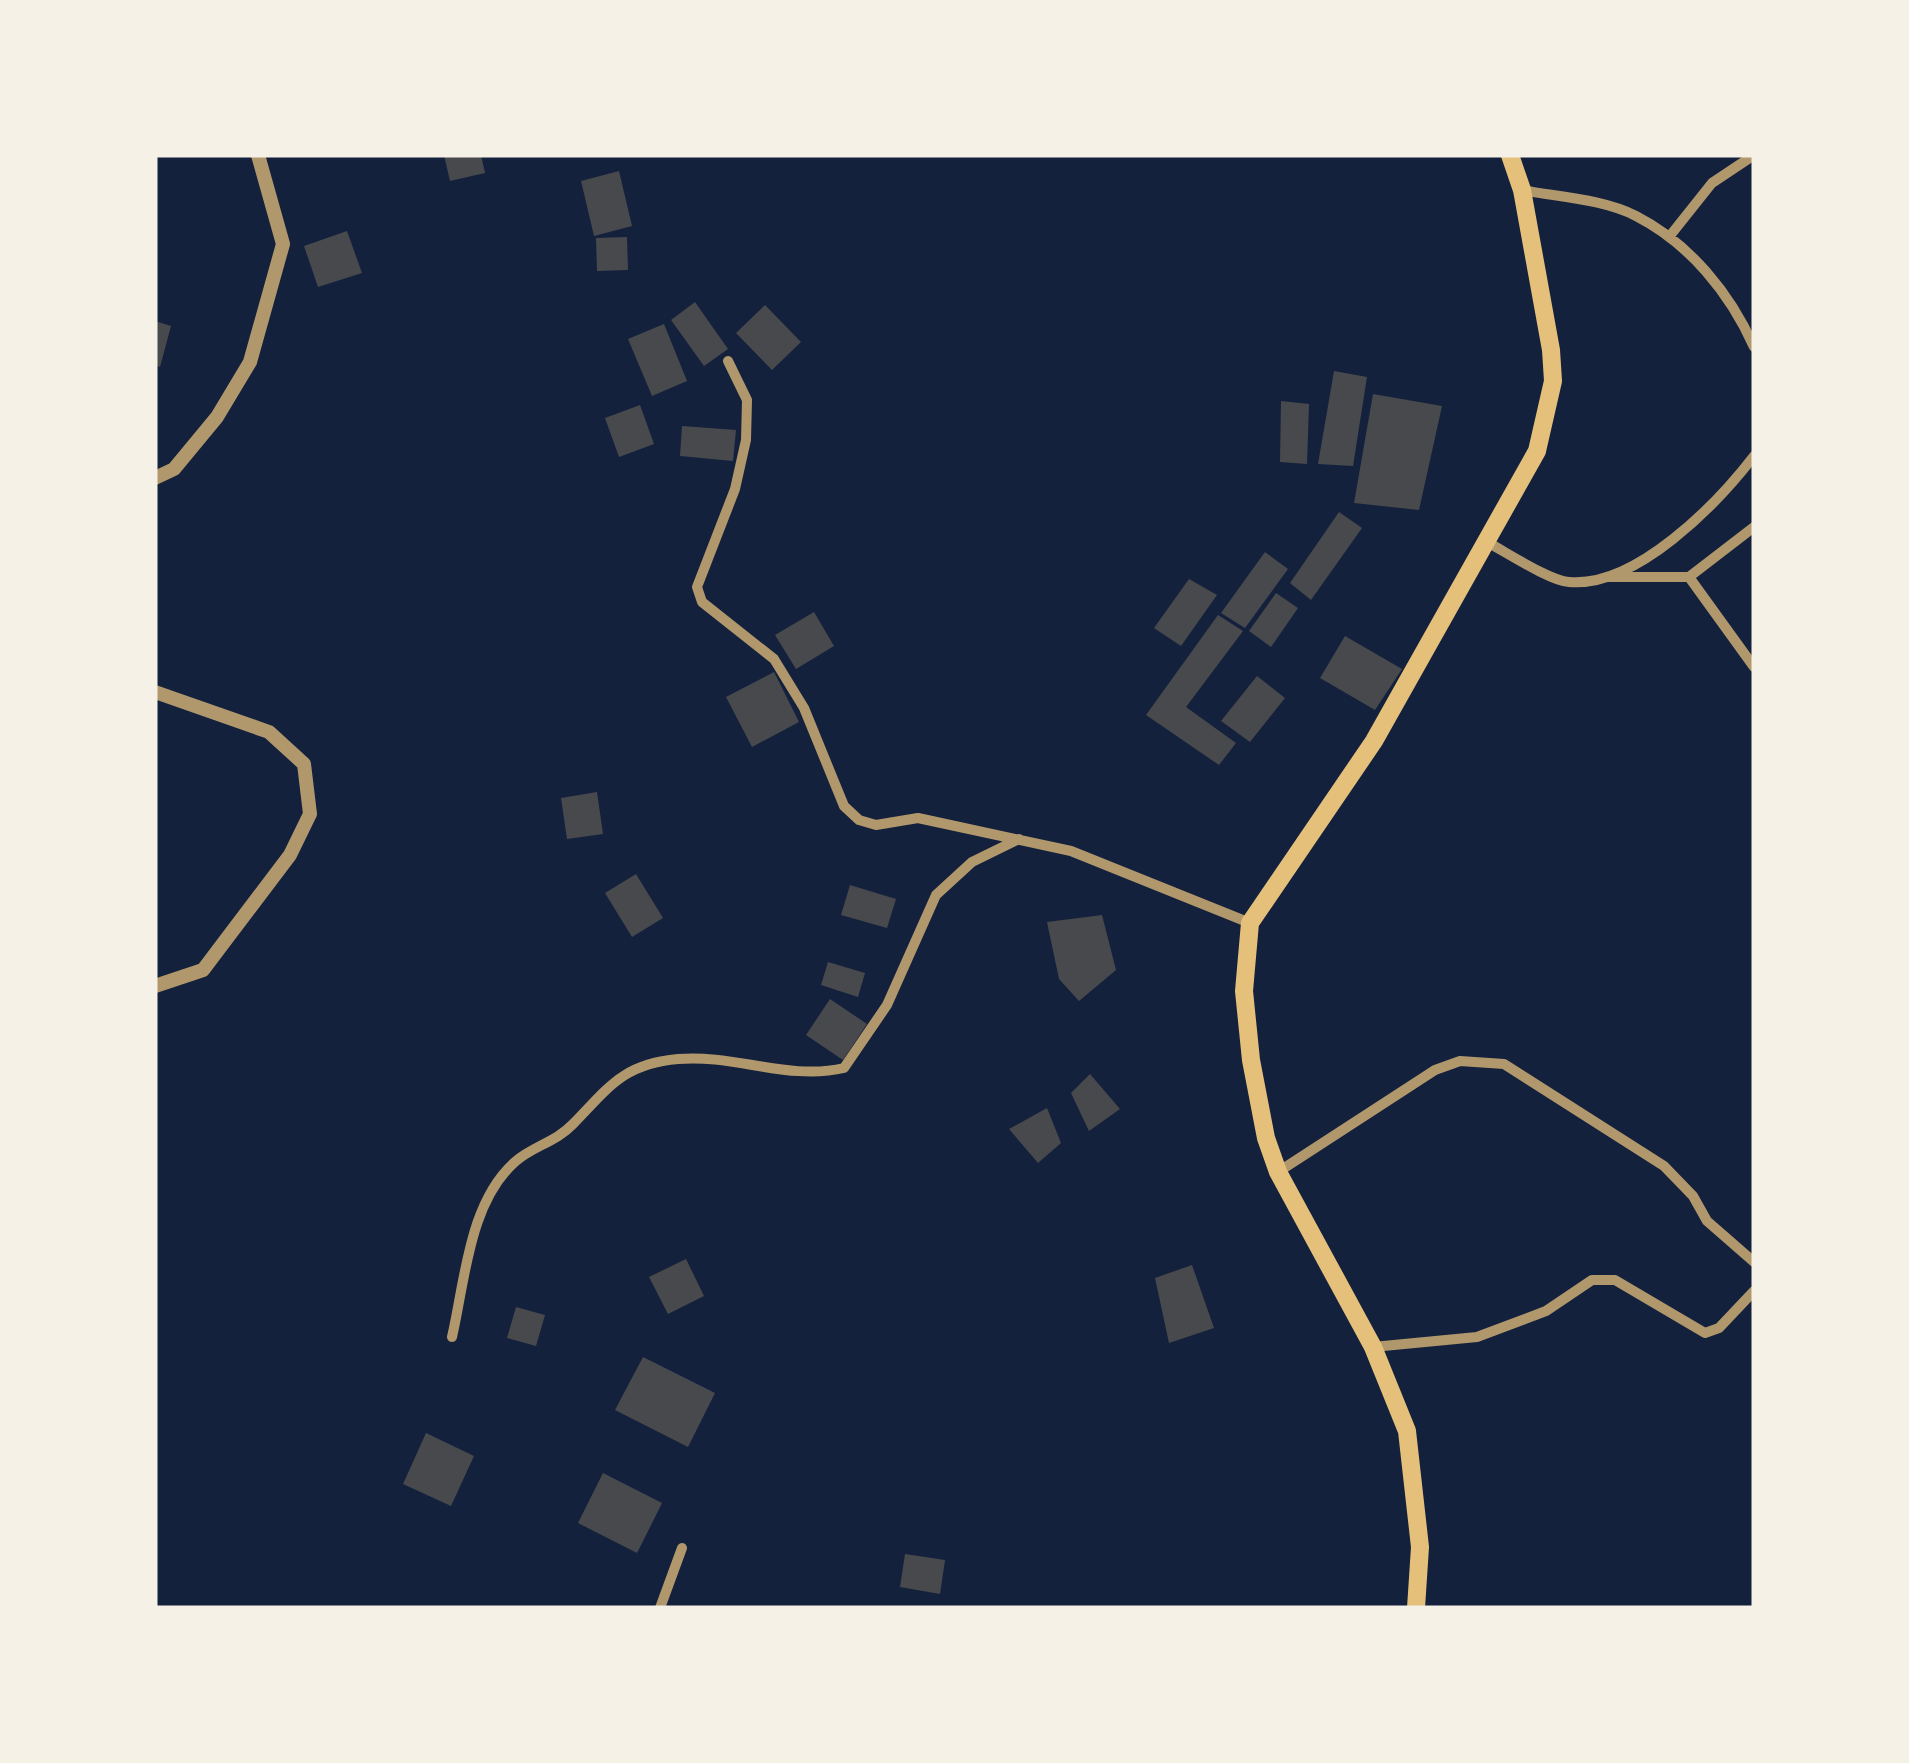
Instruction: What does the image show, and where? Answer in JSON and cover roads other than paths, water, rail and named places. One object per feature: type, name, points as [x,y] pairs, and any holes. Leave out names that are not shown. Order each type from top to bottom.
[{"type":"main road","points":[[1416,1608],[1419,1533],[1407,1431],[1372,1347],[1278,1172],[1266,1138],[1251,1060],[1244,991],[1250,924],[1374,741],[1538,451],[1553,381],[1522,190],[1510,155]]},
{"type":"street","points":[[155,478],[174,470],[217,417],[250,362],[283,244],[258,155]]},
{"type":"street","points":[[1669,237],[1712,182],[1754,155]]},
{"type":"street","points":[[1522,190],[1634,214],[1669,237],[1710,273],[1754,346]]},
{"type":"street","points":[[728,360],[747,400],[746,440],[735,489],[697,587],[702,602],[774,659],[804,708],[844,806],[859,820],[876,825],[918,818],[1071,851],[1250,924]]},
{"type":"street","points":[[1607,576],[1650,554],[1700,517],[1754,456]]},
{"type":"street","points":[[1487,542],[1568,583],[1607,576],[1689,577],[1754,528]]},
{"type":"street","points":[[1689,577],[1754,667]]},
{"type":"street","points":[[155,692],[268,732],[304,764],[310,814],[290,855],[204,970],[155,986]]},
{"type":"street","points":[[452,1337],[476,1226],[497,1183],[516,1161],[554,1140],[611,1082],[634,1067],[714,1058],[818,1074],[844,1068],[887,1005],[936,896],[972,862],[1020,838]]},
{"type":"street","points":[[1278,1172],[1435,1070],[1460,1062],[1504,1064],[1664,1166],[1693,1196],[1707,1221],[1754,1262]]},
{"type":"street","points":[[1372,1347],[1476,1337],[1546,1311],[1592,1280],[1615,1280],[1705,1333],[1719,1328],[1754,1291]]},
{"type":"street","points":[[660,1608],[682,1548]]}]
